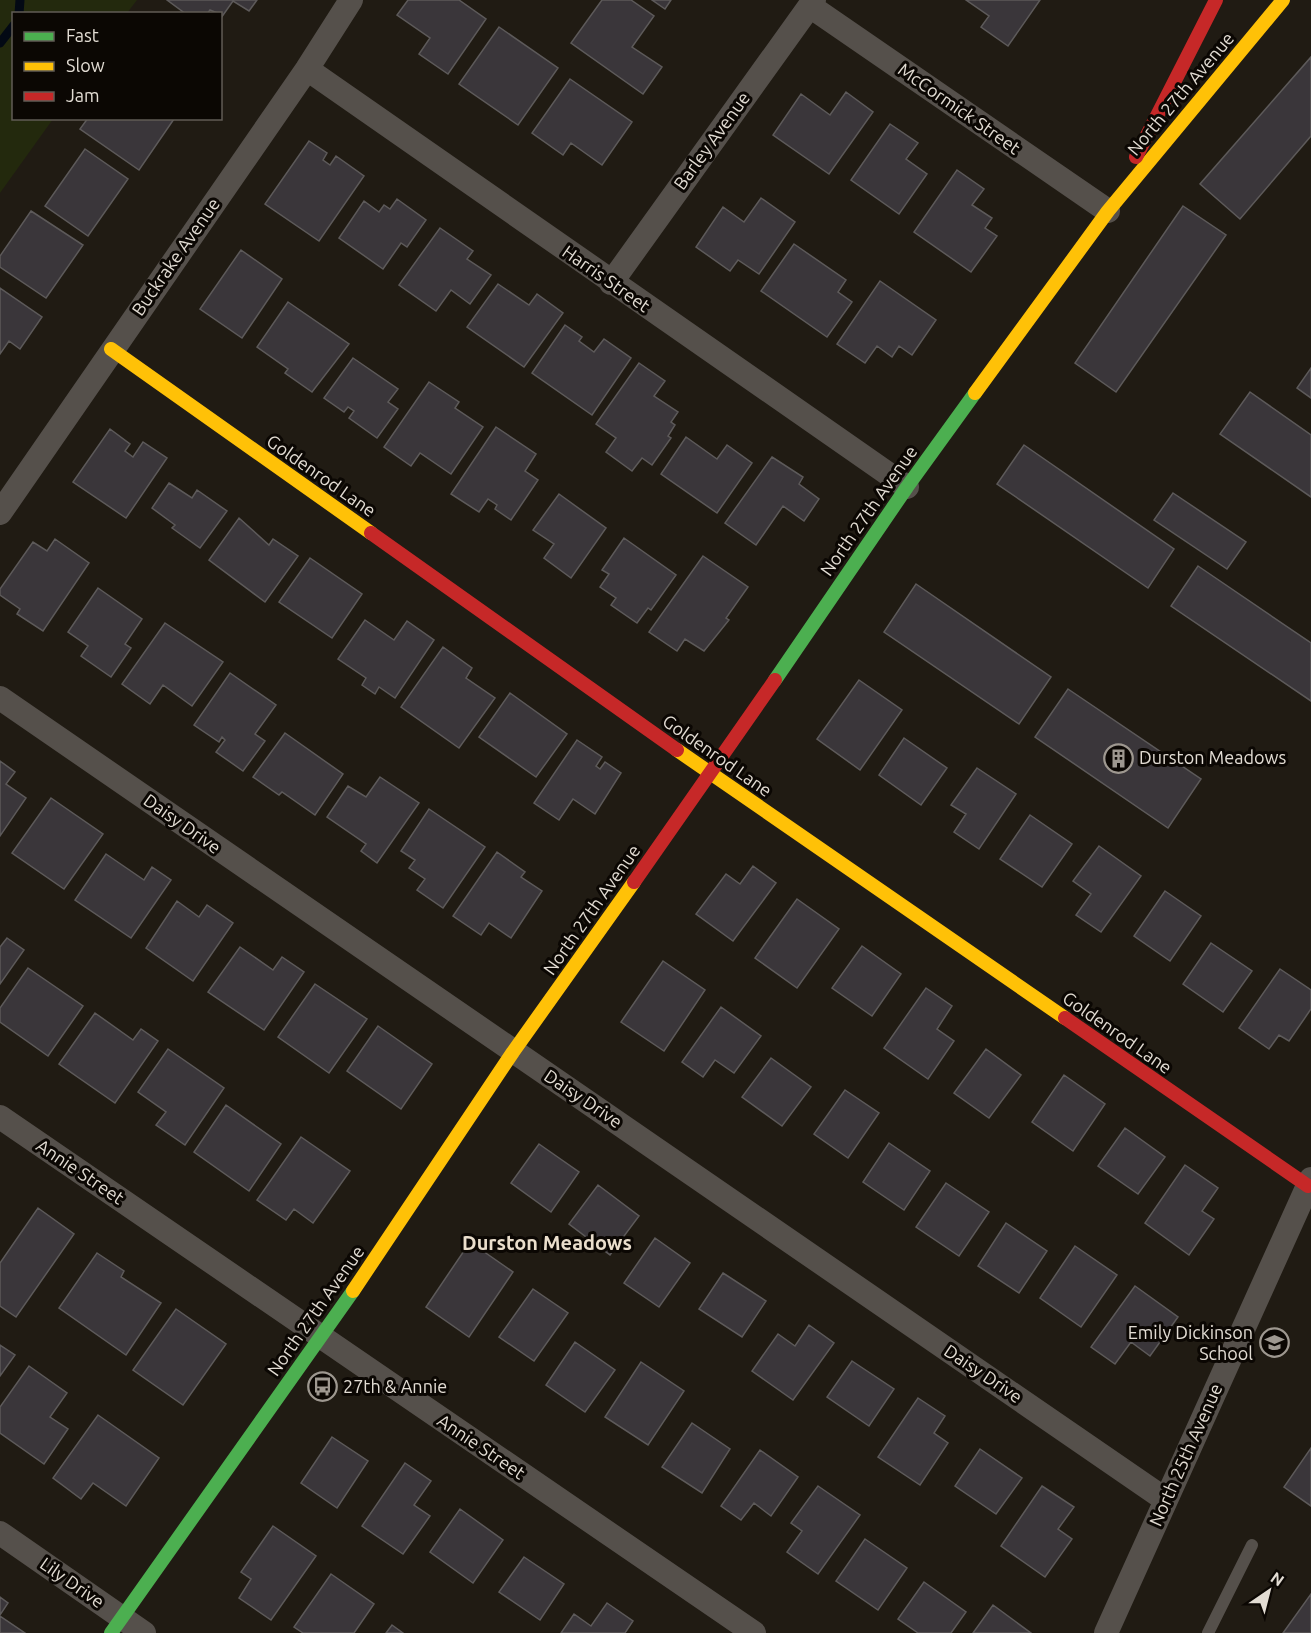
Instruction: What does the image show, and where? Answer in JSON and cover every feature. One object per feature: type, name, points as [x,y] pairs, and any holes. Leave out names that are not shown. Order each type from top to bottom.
[{"type":"street","name":"Buckrake Avenue","points":[[0,513],[111,349],[307,69],[351,0]]},
{"type":"street","name":"North 27th Avenue","points":[[1108,212],[1216,0]]},
{"type":"street","name":"North 27th Avenue","points":[[116,1625],[321,1338],[513,1052],[711,774],[908,487],[1108,212],[1283,0]]},
{"type":"street","name":"McCormick Street","points":[[812,3],[1108,212]]},
{"type":"street","name":"Barley Avenue","points":[[611,283],[812,3]]},
{"type":"street","name":"Harris Street","points":[[307,69],[611,283],[908,487]]},
{"type":"street","name":"Goldenrod Lane","points":[[111,349],[711,774],[1309,1183]]},
{"type":"street","name":"Daisy Drive","points":[[0,698],[1166,1500]]},
{"type":"street","name":"Annie Street","points":[[3,1126],[321,1338],[754,1633]]},
{"type":"street","name":"North 25th Avenue","points":[[1106,1633],[1309,1183]]},
{"type":"street","name":"Lily Drive","points":[[0,1533],[116,1625],[144,1633]]},
{"type":"lane","points":[[1208,1633],[1252,1545]]},
{"type":"green space","points":[[0,0],[137,0],[128,12],[12,12],[12,120],[52,120],[0,193]]},
{"type":"building","points":[[167,0],[257,0],[249,11],[233,1],[222,17],[222,12],[210,10],[208,12],[183,12]]},
{"type":"building","points":[[408,0],[459,0],[486,19],[448,74],[419,54],[430,38],[397,15]]},
{"type":"building","points":[[602,0],[631,0],[654,16],[632,47],[662,67],[643,94],[571,43]]},
{"type":"building","points":[[652,0],[671,0],[665,9]]},
{"type":"building","points":[[966,0],[1040,0],[1008,46],[981,27],[989,16]]},
{"type":"building","points":[[499,27],[558,68],[518,125],[459,84]]},
{"type":"building","points":[[1311,57],[1311,136],[1240,219],[1200,184]]},
{"type":"building","points":[[570,79],[632,122],[602,165],[571,143],[563,155],[532,133]]},
{"type":"building","points":[[846,92],[873,112],[829,174],[773,135],[801,94],[830,115]]},
{"type":"building","points":[[87,120],[173,120],[139,170],[80,129]]},
{"type":"building","points":[[890,124],[918,143],[906,159],[927,174],[899,214],[851,180]]},
{"type":"building","points":[[309,141],[327,153],[323,160],[330,165],[336,156],[364,176],[319,241],[265,204]]},
{"type":"building","points":[[85,149],[128,179],[88,236],[45,206]]},
{"type":"building","points":[[957,170],[984,189],[972,205],[992,218],[985,228],[997,236],[971,272],[914,232]]},
{"type":"building","points":[[761,198],[795,222],[759,274],[738,260],[730,271],[696,247],[723,207],[744,222]]},
{"type":"building","points":[[397,199],[426,220],[407,247],[401,243],[383,269],[339,238],[364,201],[379,212],[384,205],[390,209]]},
{"type":"building","points":[[1183,206],[1226,235],[1116,392],[1075,363]]},
{"type":"building","points":[[31,211],[83,245],[46,298],[0,267],[0,256]]},
{"type":"building","points":[[440,228],[473,251],[467,259],[491,275],[470,304],[451,290],[436,311],[399,285]]},
{"type":"building","points":[[794,244],[846,280],[838,292],[852,302],[827,337],[761,291]]},
{"type":"building","points":[[241,250],[282,279],[242,338],[200,309]]},
{"type":"building","points":[[880,281],[936,320],[912,355],[899,346],[892,357],[877,346],[865,363],[837,344]]},
{"type":"building","points":[[498,284],[529,305],[537,294],[563,313],[524,367],[467,327]]},
{"type":"building","points":[[0,288],[42,317],[20,349],[9,341],[0,354]]},
{"type":"building","points":[[288,302],[349,344],[312,392],[285,373],[288,369],[257,347]]},
{"type":"building","points":[[565,325],[582,337],[579,341],[594,352],[604,339],[631,358],[592,415],[532,373]]},
{"type":"building","points":[[353,358],[398,389],[388,402],[398,409],[377,438],[349,418],[354,411],[348,407],[344,412],[324,398]]},
{"type":"building","points":[[639,363],[665,381],[654,396],[678,412],[671,422],[675,425],[668,436],[671,438],[652,465],[642,458],[632,471],[606,452],[616,438],[596,424]]},
{"type":"building","points":[[1311,368],[1311,398],[1297,388]]},
{"type":"building","points":[[429,382],[459,402],[455,408],[483,427],[451,474],[420,453],[411,466],[384,447]]},
{"type":"building","points":[[1250,392],[1311,435],[1311,497],[1220,434]]},
{"type":"building","points":[[496,427],[536,454],[525,471],[538,480],[511,520],[495,509],[497,505],[488,499],[479,512],[451,494]]},
{"type":"building","points":[[110,429],[130,444],[125,451],[133,457],[143,442],[167,458],[126,518],[73,482]]},
{"type":"building","points":[[686,437],[717,459],[727,445],[752,463],[717,513],[661,474]]},
{"type":"building","points":[[1024,445],[1174,549],[1148,588],[997,484]]},
{"type":"building","points":[[772,457],[803,477],[799,484],[819,499],[804,521],[783,506],[756,545],[725,523]]},
{"type":"building","points":[[169,483],[192,498],[197,490],[227,511],[200,548],[172,528],[175,525],[152,508]]},
{"type":"building","points":[[1173,493],[1246,542],[1227,569],[1154,520]]},
{"type":"building","points":[[559,494],[606,528],[571,578],[544,558],[554,544],[533,530]]},
{"type":"building","points":[[239,518],[269,545],[273,539],[298,556],[265,602],[209,560]]},
{"type":"building","points":[[624,538],[676,575],[651,610],[648,608],[637,623],[611,605],[616,598],[600,587],[609,574],[602,570]]},
{"type":"building","points":[[55,539],[89,563],[43,631],[17,614],[20,609],[0,595],[0,589],[33,542],[47,551]]},
{"type":"building","points":[[703,556],[748,587],[726,618],[729,620],[704,651],[685,639],[677,651],[649,632]]},
{"type":"building","points":[[310,558],[362,594],[332,638],[279,602]]},
{"type":"building","points":[[1198,566],[1311,643],[1311,701],[1171,606]]},
{"type":"building","points":[[916,584],[1051,677],[1019,724],[884,632]]},
{"type":"building","points":[[98,588],[142,619],[125,644],[131,648],[111,677],[81,656],[88,646],[68,632]]},
{"type":"building","points":[[365,620],[394,640],[407,621],[434,640],[395,698],[379,687],[375,694],[362,685],[366,678],[338,659]]},
{"type":"building","points":[[165,623],[223,662],[192,706],[163,685],[150,704],[122,684]]},
{"type":"building","points":[[443,647],[472,668],[466,678],[495,698],[459,748],[401,707]]},
{"type":"building","points":[[230,673],[276,705],[255,734],[265,741],[243,771],[216,752],[225,740],[222,737],[219,742],[194,725]]},
{"type":"building","points":[[859,680],[902,710],[860,770],[817,739]]},
{"type":"building","name":"Durston Meadows","points":[[1068,689],[1201,779],[1168,828],[1035,737]]},
{"type":"building","points":[[510,693],[567,734],[536,777],[479,737]]},
{"type":"building","points":[[285,733],[343,774],[315,815],[282,792],[279,795],[253,777]]},
{"type":"building","points":[[904,738],[947,768],[921,805],[879,775]]},
{"type":"building","points":[[577,740],[602,757],[596,766],[600,769],[605,762],[621,773],[595,814],[573,799],[559,820],[534,803]]},
{"type":"building","points":[[0,761],[15,772],[6,784],[26,798],[0,836]]},
{"type":"building","points":[[977,768],[1016,794],[979,849],[954,832],[966,814],[951,805]]},
{"type":"building","points":[[380,777],[419,803],[377,863],[361,851],[366,844],[327,817],[348,786],[366,797]]},
{"type":"building","points":[[51,798],[103,834],[64,889],[12,853]]},
{"type":"building","points":[[429,809],[485,847],[443,908],[417,890],[425,879],[409,868],[415,860],[401,851]]},
{"type":"building","points":[[1030,815],[1072,844],[1042,887],[1000,859]]},
{"type":"building","points":[[1099,846],[1141,876],[1101,932],[1076,915],[1091,894],[1073,881]]},
{"type":"building","points":[[497,852],[525,872],[521,877],[542,891],[511,938],[489,923],[481,935],[453,916]]},
{"type":"building","points":[[106,854],[144,880],[152,867],[171,880],[131,938],[75,900]]},
{"type":"building","points":[[753,866],[776,883],[733,941],[696,914],[726,874],[740,884]]},
{"type":"building","points":[[1165,891],[1201,916],[1170,961],[1134,936]]},
{"type":"building","points":[[797,899],[839,929],[797,988],[755,958]]},
{"type":"building","points":[[177,901],[199,917],[207,905],[233,923],[193,981],[146,948]]},
{"type":"building","points":[[7,938],[24,950],[0,984],[0,947]]},
{"type":"building","points":[[1211,943],[1252,971],[1223,1012],[1183,984]]},
{"type":"building","points":[[862,946],[901,974],[872,1016],[832,988]]},
{"type":"building","points":[[240,947],[273,970],[282,957],[304,972],[264,1030],[208,992]]},
{"type":"building","points":[[663,961],[705,990],[664,1051],[621,1022]]},
{"type":"building","points":[[28,968],[83,1006],[48,1056],[0,1022],[0,1008]]},
{"type":"building","points":[[1280,969],[1311,990],[1311,1009],[1289,1041],[1279,1035],[1269,1049],[1239,1028]]},
{"type":"building","points":[[315,984],[367,1019],[329,1073],[278,1037]]},
{"type":"building","points":[[926,988],[952,1006],[937,1029],[954,1041],[928,1079],[884,1048]]},
{"type":"building","points":[[721,1007],[761,1036],[734,1073],[715,1060],[703,1077],[682,1062]]},
{"type":"building","points":[[95,1013],[133,1040],[141,1029],[158,1041],[115,1103],[59,1064]]},
{"type":"building","points":[[378,1026],[432,1064],[401,1109],[347,1071]]},
{"type":"building","points":[[168,1049],[224,1088],[185,1145],[156,1125],[166,1112],[138,1092]]},
{"type":"building","points":[[986,1049],[1021,1075],[989,1118],[954,1093]]},
{"type":"building","points":[[771,1058],[811,1087],[782,1126],[742,1097]]},
{"type":"building","points":[[1064,1075],[1105,1104],[1073,1151],[1032,1122]]},
{"type":"building","points":[[845,1090],[879,1113],[848,1158],[814,1134]]},
{"type":"building","points":[[226,1105],[281,1144],[249,1191],[194,1152]]},
{"type":"building","points":[[1125,1128],[1165,1157],[1138,1194],[1098,1166]]},
{"type":"building","points":[[301,1137],[350,1171],[313,1223],[294,1209],[286,1220],[257,1200]]},
{"type":"building","points":[[889,1143],[930,1171],[904,1210],[863,1182]]},
{"type":"building","points":[[539,1144],[579,1172],[551,1212],[511,1183]]},
{"type":"building","points":[[1185,1165],[1218,1188],[1202,1211],[1214,1219],[1189,1255],[1145,1223]]},
{"type":"building","points":[[946,1183],[989,1212],[959,1256],[916,1227]]},
{"type":"building","points":[[598,1185],[639,1216],[610,1255],[569,1224]]},
{"type":"building","points":[[38,1208],[74,1234],[16,1317],[0,1306],[0,1263]]},
{"type":"building","points":[[1006,1223],[1047,1251],[1019,1293],[978,1266]]},
{"type":"building","points":[[655,1238],[690,1263],[659,1307],[624,1283]]},
{"type":"building","points":[[470,1242],[513,1272],[469,1337],[426,1307]]},
{"type":"building","points":[[1075,1246],[1117,1275],[1081,1327],[1040,1298]]},
{"type":"building","points":[[97,1253],[124,1271],[121,1277],[161,1303],[126,1355],[59,1308]]},
{"type":"building","points":[[723,1273],[766,1301],[742,1337],[699,1309]]},
{"type":"building","points":[[1135,1286],[1178,1317],[1150,1356],[1131,1342],[1115,1364],[1091,1347]]},
{"type":"building","points":[[533,1289],[568,1313],[534,1361],[499,1337]]},
{"type":"building","points":[[176,1309],[226,1344],[183,1405],[133,1370]]},
{"type":"building","points":[[809,1325],[834,1343],[793,1400],[752,1371],[778,1334],[795,1346]]},
{"type":"building","points":[[575,1342],[615,1370],[585,1412],[546,1385]]},
{"type":"building","points":[[0,1345],[15,1355],[0,1376]]},
{"type":"building","points":[[852,1361],[894,1389],[869,1426],[827,1397]]},
{"type":"building","points":[[641,1362],[684,1391],[648,1445],[605,1417]]},
{"type":"building","points":[[29,1366],[67,1393],[50,1417],[68,1429],[44,1464],[0,1433],[0,1407]]},
{"type":"building","points":[[918,1398],[945,1416],[934,1433],[948,1443],[920,1485],[878,1457]]},
{"type":"building","points":[[98,1415],[159,1458],[126,1506],[93,1483],[81,1499],[53,1478]]},
{"type":"building","points":[[692,1423],[730,1449],[702,1493],[662,1467]]},
{"type":"building","points":[[332,1437],[368,1461],[337,1508],[301,1483]]},
{"type":"building","points":[[1311,1448],[1311,1506],[1284,1487]]},
{"type":"building","points":[[980,1449],[1022,1478],[996,1514],[955,1486]]},
{"type":"building","points":[[760,1450],[798,1477],[771,1516],[754,1503],[741,1520],[721,1506]]},
{"type":"building","points":[[405,1463],[431,1481],[414,1505],[430,1516],[403,1554],[362,1526]]},
{"type":"building","points":[[818,1486],[860,1515],[818,1574],[787,1552],[802,1531],[791,1523]]},
{"type":"building","points":[[1042,1486],[1074,1507],[1058,1529],[1072,1539],[1045,1577],[1001,1546]]},
{"type":"building","points":[[460,1509],[503,1540],[473,1583],[430,1552]]},
{"type":"building","points":[[273,1526],[316,1556],[271,1620],[239,1598],[251,1579],[241,1572]]},
{"type":"building","points":[[865,1539],[907,1568],[878,1610],[836,1581]]},
{"type":"building","points":[[524,1557],[564,1584],[540,1620],[499,1592]]},
{"type":"building","points":[[331,1574],[374,1604],[354,1633],[303,1633],[294,1627]]},
{"type":"building","points":[[924,1582],[966,1612],[951,1633],[918,1633],[898,1619]]},
{"type":"building","points":[[1311,1594],[1311,1633],[1283,1633]]},
{"type":"building","points":[[0,1597],[8,1603],[0,1615]]},
{"type":"building","points":[[607,1603],[633,1621],[625,1633],[561,1633],[574,1614],[591,1626]]},
{"type":"building","points":[[993,1605],[1031,1633],[973,1633]]},
{"type":"building","points":[[0,1616],[25,1633],[0,1633]]},
{"type":"building","points":[[392,1625],[403,1633],[386,1633]]},
{"type":"waterway","points":[[19,12],[20,0]]},
{"type":"waterway","points":[[0,43],[12,28]]},
{"type":"traffic: fast","points":[[775,680],[907,487],[975,393]]},
{"type":"traffic: fast","points":[[111,1633],[353,1291]]},
{"type":"traffic: slow","points":[[975,393],[1108,211],[1283,0]]},
{"type":"traffic: slow","points":[[111,349],[371,533]]},
{"type":"traffic: slow","points":[[677,750],[1065,1018]]},
{"type":"traffic: slow","points":[[353,1291],[513,1052],[634,882]]},
{"type":"traffic: jam","points":[[1136,157],[1216,0]]},
{"type":"traffic: jam","points":[[371,533],[677,750]]},
{"type":"traffic: jam","points":[[634,882],[775,680]]},
{"type":"traffic: jam","points":[[1065,1018],[1308,1186]]},
{"type":"place","name":"Durston Meadows","points":[[1118,758]]},
{"type":"place","name":"Emily Dickinson School","points":[[1274,1343]]},
{"type":"place","name":"27th & Annie","points":[[322,1387]]},
{"type":"district","name":"Durston Meadows","points":[[547,1243]]}]
